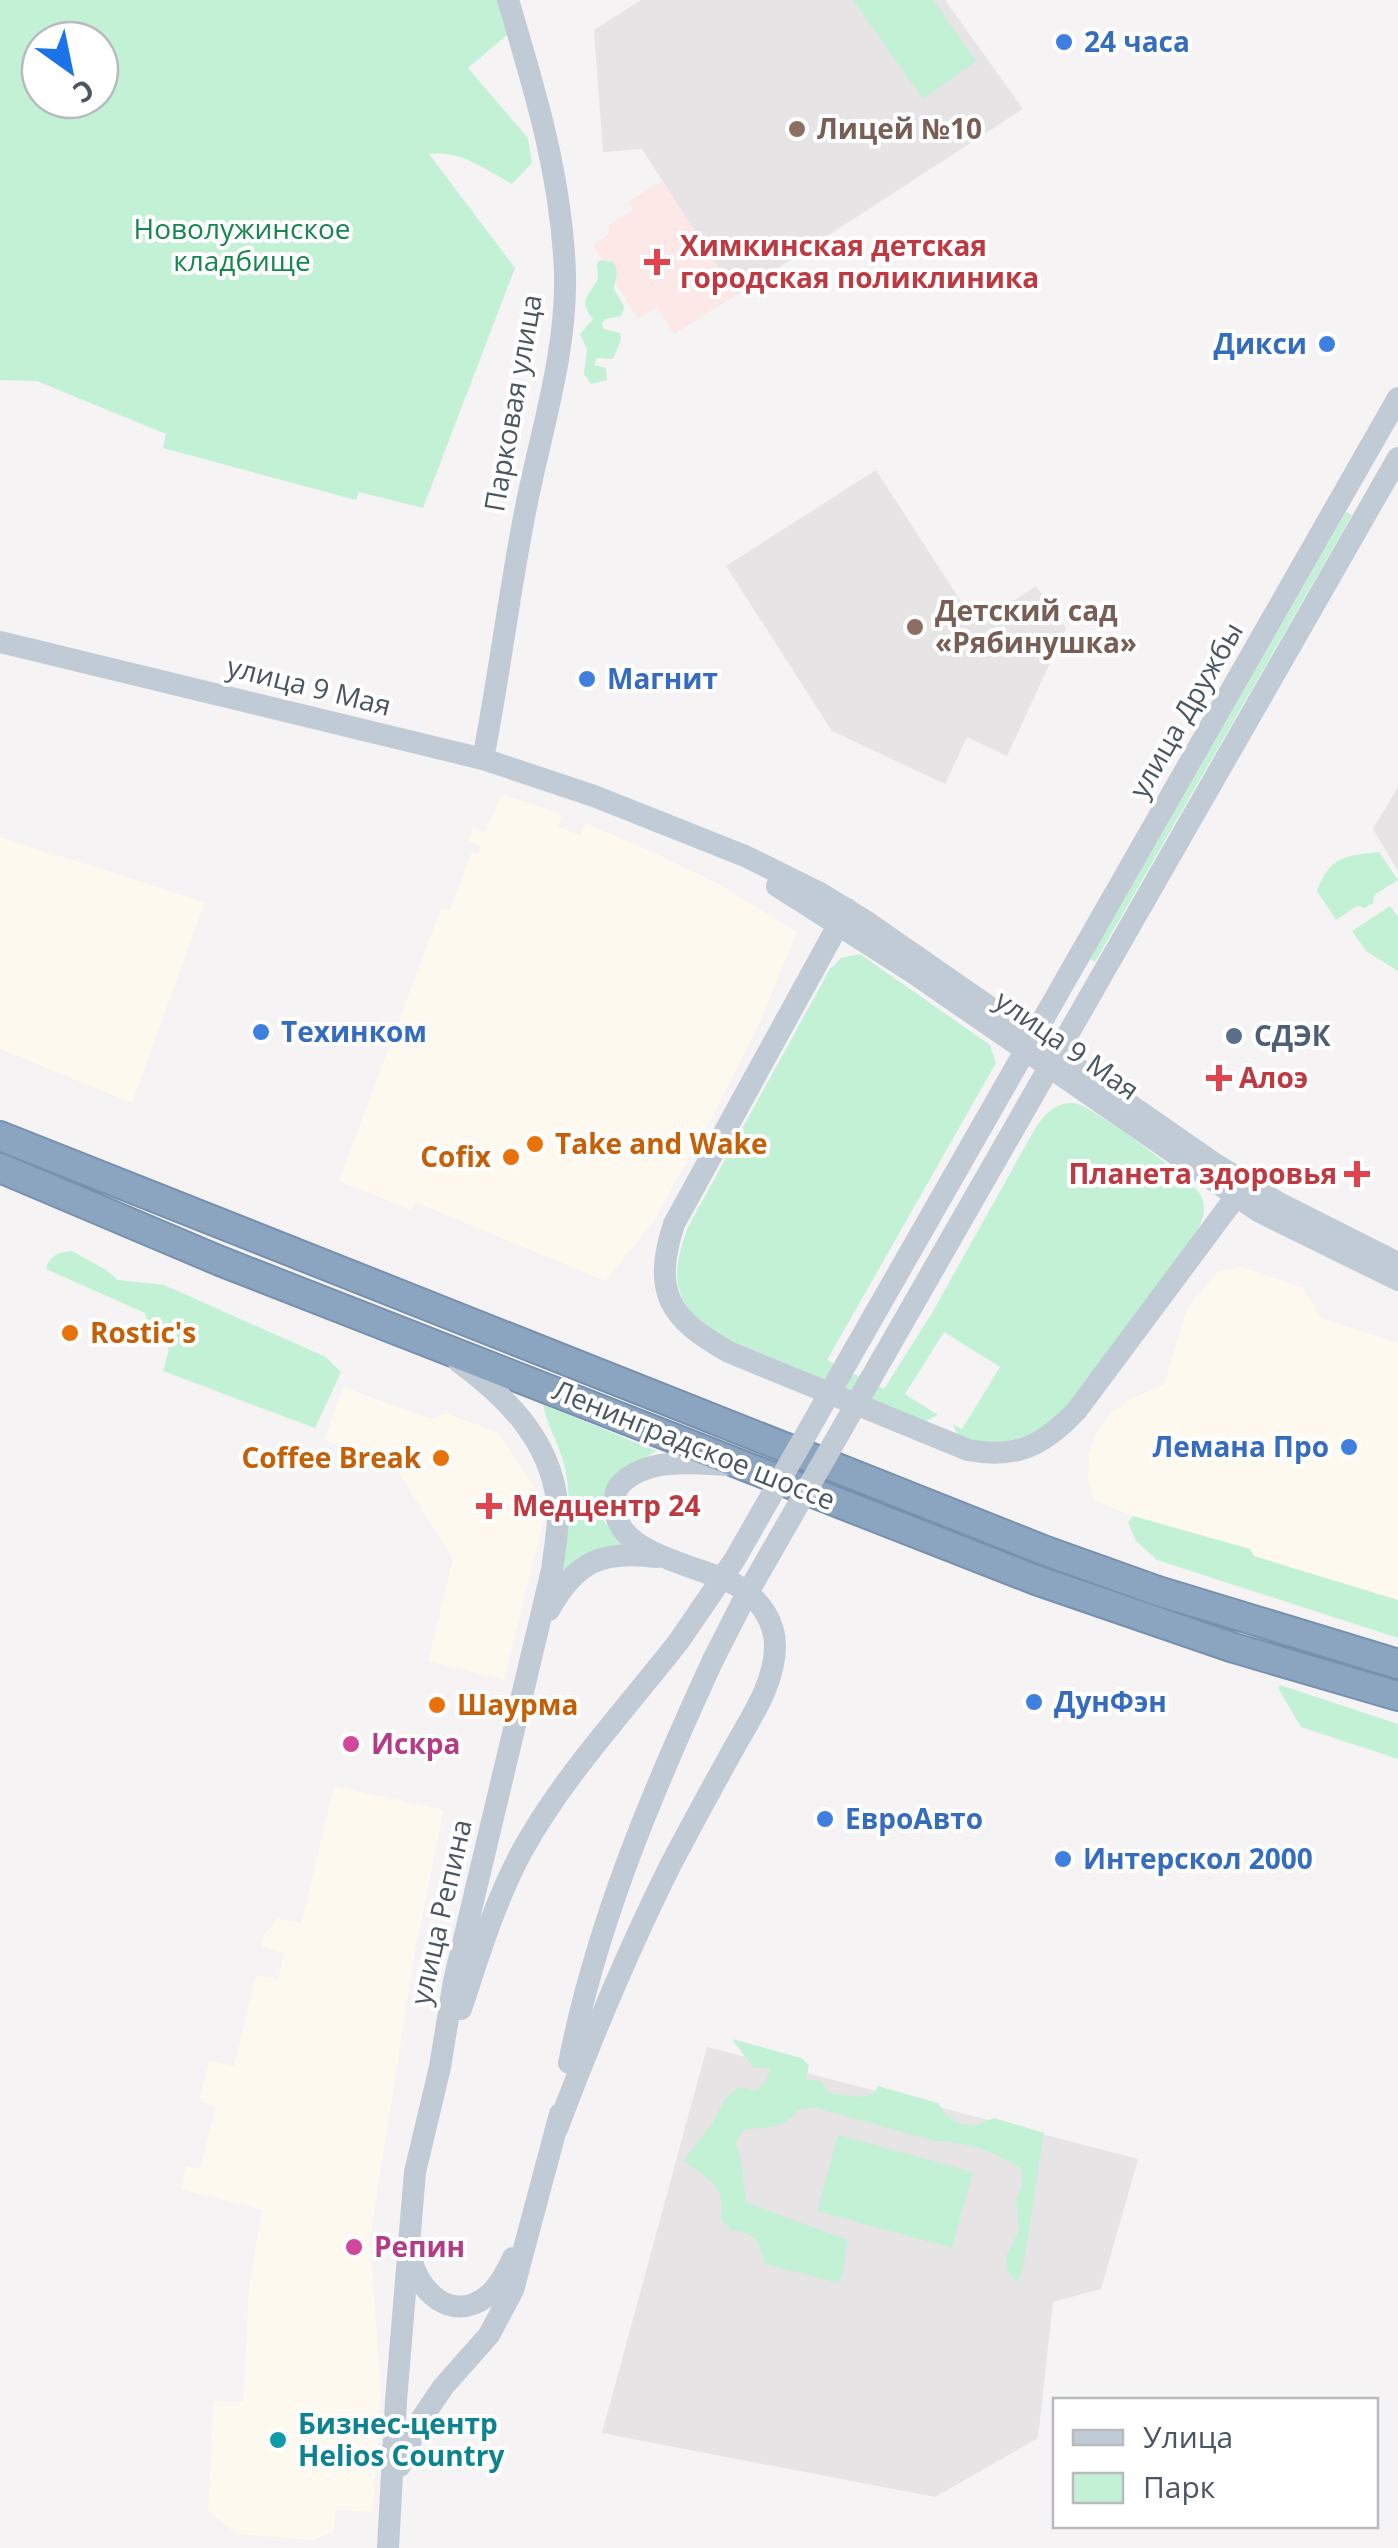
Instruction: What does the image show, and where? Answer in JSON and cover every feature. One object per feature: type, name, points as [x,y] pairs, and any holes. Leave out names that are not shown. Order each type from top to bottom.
[{"type":"highway","name":"Ленинградское шоссе","points":[[0,1136],[1046,1551],[1158,1591],[1398,1664]]},
{"type":"highway","name":"Ленинградское шоссе","points":[[0,1168],[220,1260],[1072,1593],[1234,1648],[1398,1696]]},
{"type":"street","name":"Парковая улица","points":[[483,759],[518,546],[550,400],[565,278],[561,210],[548,143],[508,0]]},
{"type":"street","name":"улица Дружбы","points":[[440,2067],[500,1896],[523,1849],[577,1770],[679,1641],[735,1559],[1398,398]]},
{"type":"street","points":[[392,2494],[418,2424],[443,2387],[488,2335],[507,2302],[557,2129],[598,1946],[636,1834],[713,1660],[743,1601],[1398,458]]},
{"type":"street","name":"улица 9 Мая","points":[[0,642],[483,759],[594,796],[767,866],[1241,1190],[1286,1226],[1398,1280]]},
{"type":"street","points":[[842,916],[674,1224],[665,1252],[664,1280],[676,1313],[698,1335],[730,1352],[968,1450],[1012,1452],[1048,1437],[1076,1410],[1241,1190]]},
{"type":"street","name":"улица 9 Мая","points":[[1241,1190],[1398,1263]]},
{"type":"street","name":"улица Репина","points":[[388,2548],[408,2233],[416,2172],[440,2067],[454,1981],[552,1570],[558,1516],[548,1464],[515,1408],[432,1342]]},
{"type":"street","points":[[557,2129],[596,2023],[670,1867],[772,1673],[774,1634],[763,1608],[727,1580],[666,1558],[634,1540],[616,1521],[617,1488],[639,1471],[661,1465],[694,1463],[753,1468]]},
{"type":"street","points":[[538,1630],[567,1581],[590,1563],[620,1555],[666,1558]]},
{"type":"street","points":[[408,2233],[415,2276],[422,2287],[446,2304],[471,2304],[483,2300],[504,2276],[536,2209]]},
{"type":"shaded area","name":"Лицей №10","points":[[641,0],[945,0],[1023,109],[736,295],[642,149],[603,152],[594,30]]},
{"type":"shaded area","points":[[662,181],[736,295],[674,334],[657,307],[638,319],[593,245],[608,235],[609,225],[633,210],[629,202]]},
{"type":"shaded area","name":"Детский сад «Рябинушка»","points":[[876,470],[976,625],[1036,586],[1066,628],[1007,756],[967,737],[945,784],[832,731],[726,566]]},
{"type":"shaded area","points":[[1398,787],[1398,871],[1373,829]]},
{"type":"shaded area","points":[[502,794],[562,815],[558,827],[580,835],[586,823],[646,849],[717,883],[797,932],[759,1024],[714,1114],[653,1222],[605,1281],[415,1202],[411,1210],[339,1181],[441,908],[450,910],[472,852],[478,854],[481,847],[468,841],[473,828],[485,832]]},
{"type":"shaded area","points":[[0,837],[205,902],[132,1103],[0,1049]]},
{"type":"shaded area","points":[[1242,1267],[1302,1287],[1322,1319],[1398,1342],[1398,1600],[1253,1556],[1250,1549],[1133,1516],[1093,1500],[1088,1480],[1089,1453],[1096,1434],[1111,1413],[1130,1399],[1164,1385],[1187,1309],[1217,1272]]},
{"type":"shaded area","points":[[343,1387],[432,1419],[445,1413],[498,1432],[537,1491],[546,1511],[504,1680],[428,1661],[453,1559],[394,1465],[324,1440]]},
{"type":"shaded area","points":[[334,1786],[444,1810],[416,1946],[370,2239],[381,2390],[373,2512],[336,2510],[334,2531],[314,2540],[236,2534],[208,2510],[213,2401],[243,2402],[249,2286],[262,2210],[181,2189],[186,2166],[200,2169],[216,2106],[199,2101],[209,2061],[234,2066],[256,1975],[278,1979],[284,1953],[261,1947],[264,1933],[273,1927],[276,1918],[301,1923]]},
{"type":"shaded area","points":[[707,2047],[1138,2159],[1101,2289],[1053,2302],[1038,2438],[935,2497],[602,2433]]},
{"type":"green space","name":"Новолужинское кладбище","points":[[0,0],[497,0],[507,35],[468,68],[528,138],[532,163],[512,184],[461,158],[429,154],[515,268],[423,508],[359,492],[356,500],[163,448],[166,434],[37,381],[0,380]]},
{"type":"green space","points":[[853,0],[933,0],[976,61],[923,99]]},
{"type":"green space","points":[[600,260],[614,262],[614,289],[624,306],[622,316],[602,323],[604,329],[620,333],[621,339],[613,359],[596,358],[595,365],[606,368],[607,380],[591,384],[584,374],[587,349],[580,334],[593,319],[585,303],[598,279]]},
{"type":"green space","points":[[1346,512],[1352,515],[1095,962],[1090,959]]},
{"type":"green space","points":[[1379,852],[1398,880],[1374,895],[1373,903],[1365,908],[1357,906],[1336,920],[1317,891],[1327,871],[1348,857]]},
{"type":"green space","points":[[1390,906],[1398,917],[1398,971],[1366,951],[1352,931]]},
{"type":"green space","points":[[860,954],[990,1045],[996,1063],[827,1360],[884,1389],[932,1313],[1036,1127],[1056,1107],[1074,1103],[1099,1115],[1179,1174],[1202,1199],[1204,1212],[1197,1231],[1060,1415],[1023,1439],[990,1443],[959,1438],[953,1424],[962,1429],[1000,1367],[944,1332],[905,1394],[938,1415],[924,1422],[718,1335],[691,1311],[678,1287],[678,1259],[689,1225],[830,969],[841,958]]},
{"type":"green space","points":[[72,1251],[118,1280],[164,1285],[326,1357],[341,1372],[315,1428],[163,1371],[169,1349],[148,1324],[145,1313],[46,1269],[55,1256]]},
{"type":"green space","points":[[543,1404],[656,1451],[619,1478],[608,1496],[604,1521],[625,1548],[564,1572],[561,1569],[568,1517],[567,1477]]},
{"type":"green space","points":[[1133,1516],[1250,1549],[1254,1556],[1398,1600],[1398,1638],[1157,1560],[1136,1541],[1128,1523]]},
{"type":"green space","points":[[1280,1685],[1398,1724],[1398,1759],[1301,1727],[1278,1688]]},
{"type":"green space","points":[[732,2039],[801,2058],[809,2065],[806,2080],[821,2081],[829,2093],[859,2097],[874,2093],[878,2086],[938,2103],[958,2123],[973,2126],[994,2118],[1044,2133],[1018,2282],[1007,2271],[1006,2256],[1019,2230],[1016,2200],[1022,2185],[1021,2169],[980,2149],[934,2141],[814,2107],[798,2110],[780,2125],[743,2130],[736,2143],[747,2203],[848,2240],[841,2277],[839,2283],[765,2264],[755,2240],[731,2230],[721,2218],[721,2198],[713,2184],[683,2161],[712,2124],[725,2099],[739,2087],[755,2091],[766,2082],[770,2069],[753,2067]]},
{"type":"green space","points":[[838,2135],[973,2172],[952,2248],[817,2211]]},
{"type":"place","name":"24 часа","points":[[1064,42]]},
{"type":"place","name":"Лицей №10","points":[[797,129]]},
{"type":"place","name":"Химкинская детская городская поликлиника","points":[[657,262]]},
{"type":"place","name":"Дикси","points":[[1327,344]]},
{"type":"place","name":"Детский сад «Рябинушка»","points":[[915,627]]},
{"type":"place","name":"Магнит","points":[[587,679]]},
{"type":"place","name":"Техинком","points":[[261,1032]]},
{"type":"place","name":"СДЭК","points":[[1234,1036]]},
{"type":"place","name":"Алоэ","points":[[1219,1078]]},
{"type":"place","name":"Take and Wake","points":[[535,1144]]},
{"type":"place","name":"Cofix","points":[[511,1157]]},
{"type":"place","name":"Планета здоровья","points":[[1357,1174]]},
{"type":"place","name":"Rostic's","points":[[70,1333]]},
{"type":"place","name":"Лемана Про","points":[[1349,1447]]},
{"type":"place","name":"Coffee Break","points":[[441,1458]]},
{"type":"place","name":"Медцентр 24","points":[[489,1506]]},
{"type":"place","name":"ДунФэн","points":[[1034,1702]]},
{"type":"place","name":"Шаурма","points":[[437,1705]]},
{"type":"place","name":"Искра","points":[[351,1744]]},
{"type":"place","name":"ЕвроАвто","points":[[825,1819]]},
{"type":"place","name":"Интерскол 2000","points":[[1063,1859]]},
{"type":"place","name":"Репин","points":[[354,2247]]},
{"type":"place","name":"Бизнес-центр Helios Country","points":[[278,2440]]}]
